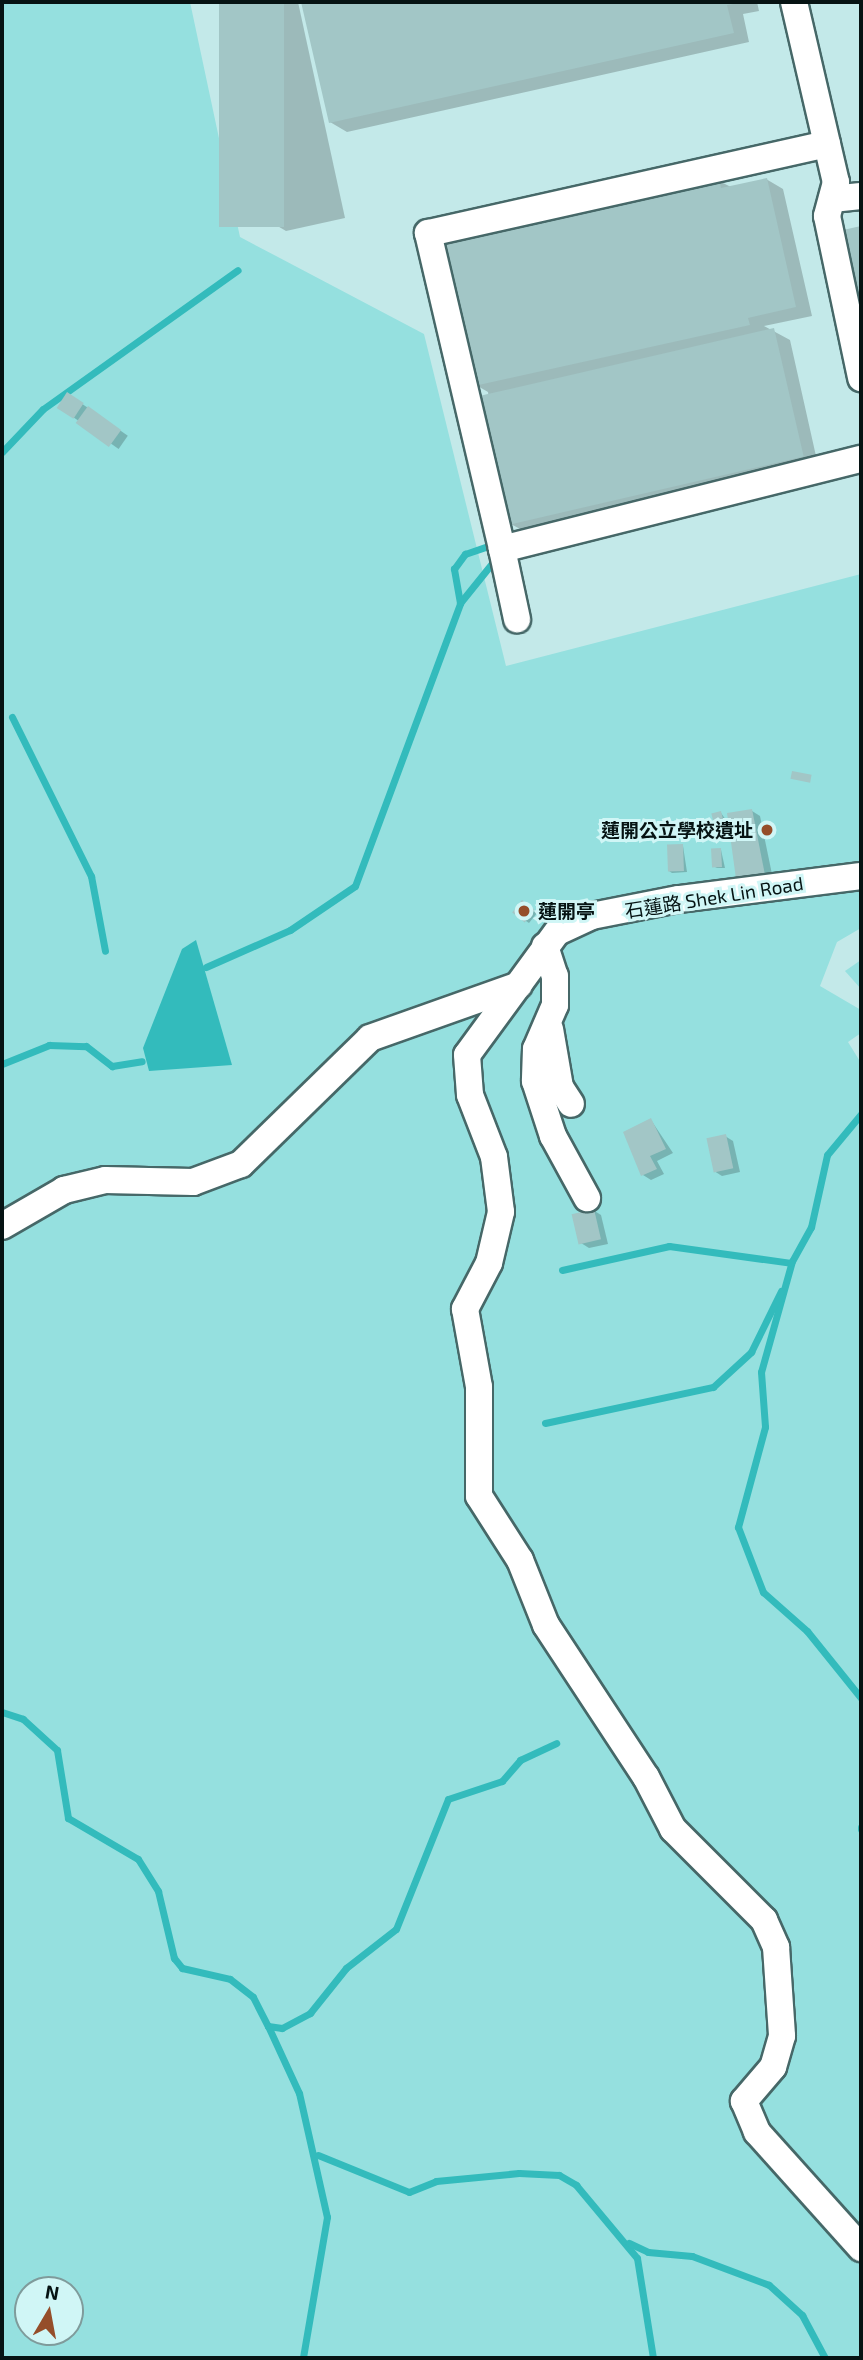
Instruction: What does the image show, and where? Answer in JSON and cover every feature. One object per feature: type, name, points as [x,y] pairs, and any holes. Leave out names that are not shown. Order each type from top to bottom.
[{"type":"street","points":[[794,2],[836,183],[827,216],[861,378]]},
{"type":"street","points":[[517,619],[428,233],[827,144]]},
{"type":"street","points":[[832,199],[861,196]]},
{"type":"street","points":[[502,550],[861,459]]},
{"type":"street","name":"石蓮路 Shek Lin Road","points":[[861,876],[592,916],[557,932],[467,1055],[470,1094],[494,1157],[501,1212],[489,1263],[466,1309],[479,1387],[479,1496],[520,1560],[546,1625],[646,1777],[673,1829],[764,1920],[776,1947],[782,2036],[773,2067],[744,2101],[757,2132],[861,2248]]},
{"type":"street","points":[[545,946],[555,975],[550,1027],[560,1087],[570,1104]]},
{"type":"street","points":[[2,1226],[64,1190],[105,1180],[193,1182],[241,1164],[370,1038],[520,985]]},
{"type":"street","points":[[550,1027],[536,1049],[535,1081],[553,1136],[587,1198]]},
{"type":"shaded area","points":[[2,2],[190,2],[240,237],[424,334],[506,666],[861,574],[861,928],[837,942],[820,986],[861,1010],[861,1033],[848,1042],[861,1063],[861,2358],[2,2358]]},
{"type":"shaded area","points":[[196,940],[232,1065],[149,1071],[143,1048],[182,949]]},
{"type":"shaded area","points":[[861,960],[861,989],[845,971]]},
{"type":"building","points":[[219,2],[284,2],[284,227],[219,227]]},
{"type":"building","points":[[301,2],[740,3],[727,5],[734,33],[329,123]]},
{"type":"building","points":[[767,178],[796,307],[748,318],[750,325],[474,386],[442,240],[719,179],[721,188]]},
{"type":"building","points":[[861,226],[861,307],[860,307],[843,230]]},
{"type":"building","points":[[774,328],[804,457],[506,525],[476,397]]},
{"type":"building","points":[[67,392],[84,403],[73,419],[57,408]]},
{"type":"building","points":[[88,406],[121,430],[109,447],[76,423]]},
{"type":"building","points":[[792,771],[812,775],[810,783],[790,779]]},
{"type":"building","points":[[752,809],[765,875],[736,879],[727,813]]},
{"type":"building","points":[[721,811],[723,819],[713,821],[711,813]]},
{"type":"building","points":[[683,844],[684,871],[668,872],[667,845]]},
{"type":"building","points":[[721,848],[722,867],[712,867],[711,849]]},
{"type":"building","name":"蓮開亭","points":[[522,900],[535,910],[525,922],[512,913]]},
{"type":"building","points":[[651,1118],[666,1149],[650,1156],[657,1169],[641,1176],[623,1132]]},
{"type":"building","points":[[726,1134],[733,1168],[714,1172],[706,1138]]},
{"type":"building","points":[[594,1209],[601,1239],[579,1244],[572,1214]]},
{"type":"waterway","points":[[2,452],[43,409],[238,270]]},
{"type":"waterway","points":[[206,967],[290,930],[355,886],[460,603],[454,569],[465,554],[491,545]]},
{"type":"waterway","points":[[460,603],[493,562]]},
{"type":"waterway","points":[[12,717],[91,876],[105,951]]},
{"type":"waterway","points":[[2,1064],[49,1045],[86,1046],[112,1066],[142,1061]]},
{"type":"waterway","points":[[861,1114],[827,1155],[811,1227],[792,1261],[761,1372],[765,1427],[738,1527],[763,1592],[807,1631],[861,1698]]},
{"type":"waterway","points":[[562,1270],[669,1246],[791,1263]]},
{"type":"waterway","points":[[545,1423],[713,1387],[751,1352],[781,1291]]},
{"type":"waterway","points":[[2,1712],[23,1719],[57,1750],[68,1818],[138,1859],[158,1891],[174,1958],[182,1968],[230,1979],[253,1997],[268,2026],[299,2093],[327,2217],[303,2358]]},
{"type":"waterway","points":[[268,2026],[282,2028],[310,2013],[346,1968],[396,1929],[448,1799],[502,1781],[520,1760],[556,1743]]},
{"type":"waterway","points":[[318,2155],[409,2192],[436,2181],[519,2173],[559,2175],[576,2185],[637,2258],[653,2358]]},
{"type":"waterway","points":[[629,2243],[648,2252],[692,2256],[769,2285],[802,2315],[825,2358]]},
{"type":"place","name":"蓮開公立學校遺址","points":[[767,830]]},
{"type":"place","name":"蓮開亭","points":[[524,911]]}]
